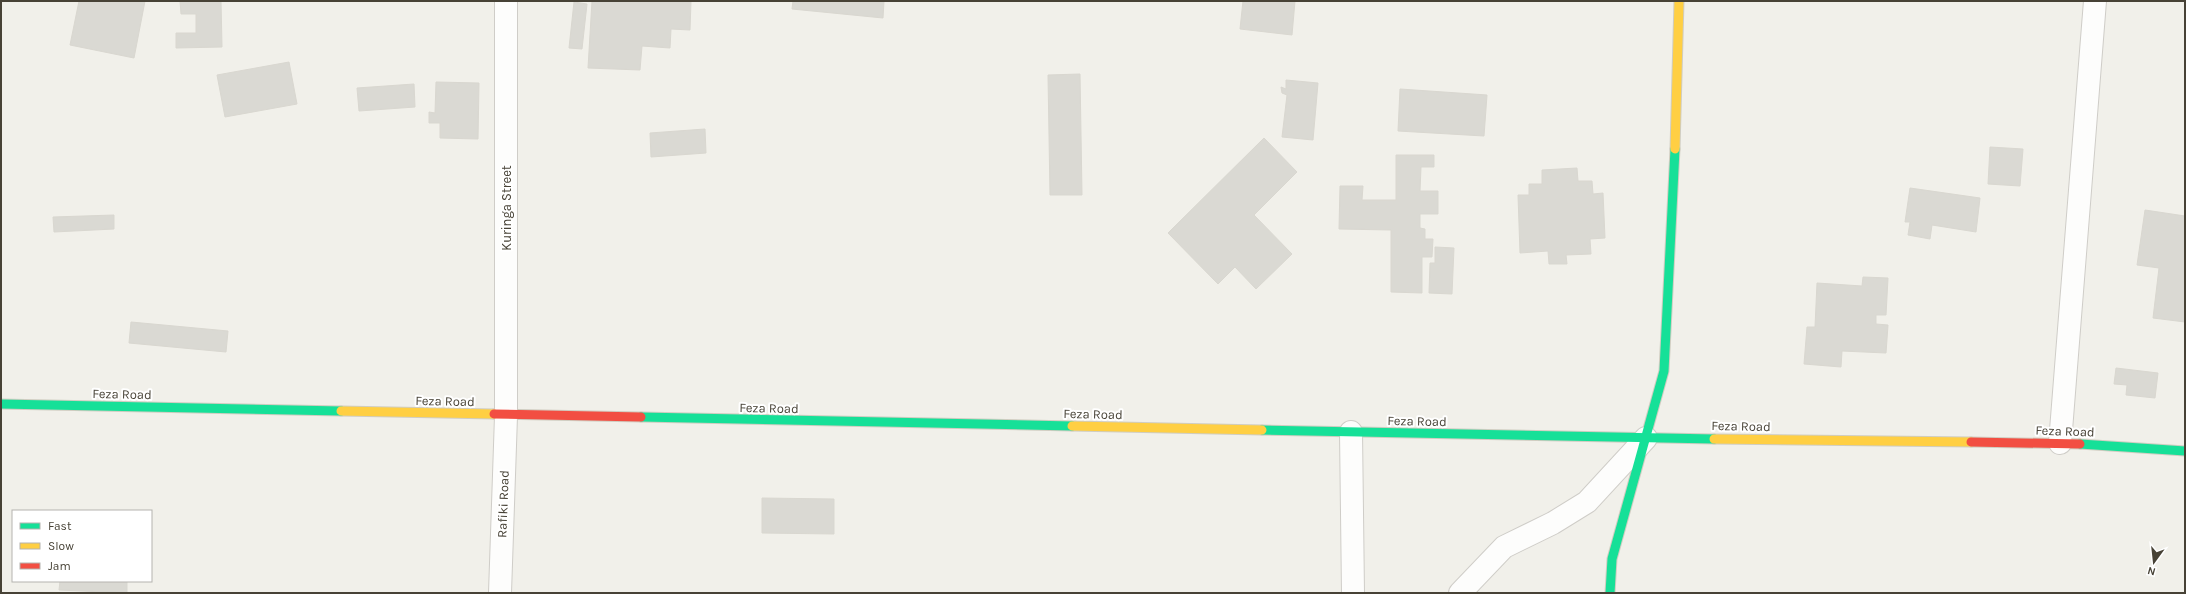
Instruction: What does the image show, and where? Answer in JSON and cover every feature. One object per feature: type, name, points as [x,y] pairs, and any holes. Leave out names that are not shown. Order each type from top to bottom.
[{"type":"street","name":"Kuringa Street","points":[[506,1],[506,416]]},
{"type":"street","points":[[1610,593],[1612,559],[1664,371],[1675,151],[1679,1]]},
{"type":"street","points":[[2060,443],[2095,1]]},
{"type":"street","name":"Feza Road","points":[[1,404],[506,416],[1646,438],[2060,443],[2185,451]]},
{"type":"street","name":"Rafiki Road","points":[[500,593],[506,416]]},
{"type":"street","points":[[1351,432],[1353,593]]},
{"type":"street","points":[[1460,593],[1504,547],[1553,523],[1587,502],[1646,438]]},
{"type":"building","points":[[79,1],[145,1],[134,58],[70,45]]},
{"type":"building","points":[[180,1],[221,1],[222,47],[176,48],[176,33],[196,33],[196,14],[181,14]]},
{"type":"building","points":[[592,1],[691,1],[690,30],[671,29],[670,48],[642,46],[640,70],[588,68]]},
{"type":"building","points":[[793,1],[884,1],[883,18],[792,9]]},
{"type":"building","points":[[1243,1],[1295,1],[1292,35],[1240,29]]},
{"type":"building","points":[[574,2],[587,4],[582,49],[569,48]]},
{"type":"building","points":[[289,62],[297,104],[225,117],[217,75]]},
{"type":"building","points":[[1080,74],[1082,195],[1050,195],[1048,75]]},
{"type":"building","points":[[1286,80],[1318,83],[1313,140],[1282,137],[1287,95],[1282,93],[1281,87],[1286,89]]},
{"type":"building","points":[[436,82],[479,83],[478,139],[440,138],[440,123],[429,123],[429,112],[435,113]]},
{"type":"building","points":[[414,84],[415,107],[359,111],[357,88]]},
{"type":"building","points":[[1400,89],[1487,95],[1484,136],[1398,131]]},
{"type":"building","points":[[705,129],[706,153],[651,157],[650,133]]},
{"type":"building","points":[[1264,138],[1297,172],[1254,215],[1292,254],[1256,289],[1235,267],[1218,284],[1168,233]]},
{"type":"building","points":[[1990,147],[2023,149],[2020,186],[1988,184]]},
{"type":"building","points":[[1396,155],[1434,155],[1434,167],[1421,167],[1420,191],[1438,191],[1438,214],[1420,214],[1420,228],[1425,229],[1425,239],[1433,239],[1432,257],[1422,257],[1422,293],[1391,292],[1391,230],[1339,229],[1340,186],[1363,186],[1362,200],[1396,200]]},
{"type":"building","points":[[1577,168],[1578,181],[1592,181],[1593,194],[1603,193],[1605,238],[1590,239],[1591,254],[1566,255],[1567,264],[1549,264],[1548,251],[1520,253],[1518,195],[1529,195],[1529,184],[1542,184],[1542,170]]},
{"type":"building","points":[[1910,188],[1980,198],[1976,232],[1932,225],[1930,239],[1908,235],[1910,222],[1905,222]]},
{"type":"building","points":[[2145,210],[2185,216],[2185,322],[2153,318],[2159,268],[2137,265]]},
{"type":"building","points":[[114,215],[114,229],[54,232],[53,217]]},
{"type":"building","points":[[1435,247],[1454,248],[1452,294],[1429,293],[1430,263],[1435,263]]},
{"type":"building","points":[[1863,277],[1888,278],[1886,315],[1876,315],[1876,324],[1888,325],[1886,353],[1842,351],[1841,367],[1804,364],[1807,327],[1815,327],[1817,283],[1862,286]]},
{"type":"building","points":[[131,322],[228,331],[226,352],[129,343]]},
{"type":"building","points":[[2116,368],[2158,373],[2155,398],[2126,395],[2127,385],[2114,384]]},
{"type":"building","points":[[762,498],[834,499],[834,534],[762,533]]},
{"type":"building","points":[[60,582],[127,582],[127,593],[59,590]]},
{"type":"traffic: fast","points":[[1610,593],[1612,559],[1664,371],[1675,149]]},
{"type":"traffic: fast","points":[[1,404],[341,411]]},
{"type":"traffic: fast","points":[[641,417],[1072,426]]},
{"type":"traffic: fast","points":[[1262,430],[1714,439]]},
{"type":"traffic: fast","points":[[2080,444],[2185,451]]},
{"type":"traffic: slow","points":[[1675,149],[1679,1]]},
{"type":"traffic: slow","points":[[341,411],[494,414]]},
{"type":"traffic: slow","points":[[1072,426],[1262,430]]},
{"type":"traffic: slow","points":[[1714,439],[1971,442]]},
{"type":"traffic: jam","points":[[494,414],[641,417]]},
{"type":"traffic: jam","points":[[1971,442],[2080,444]]}]
